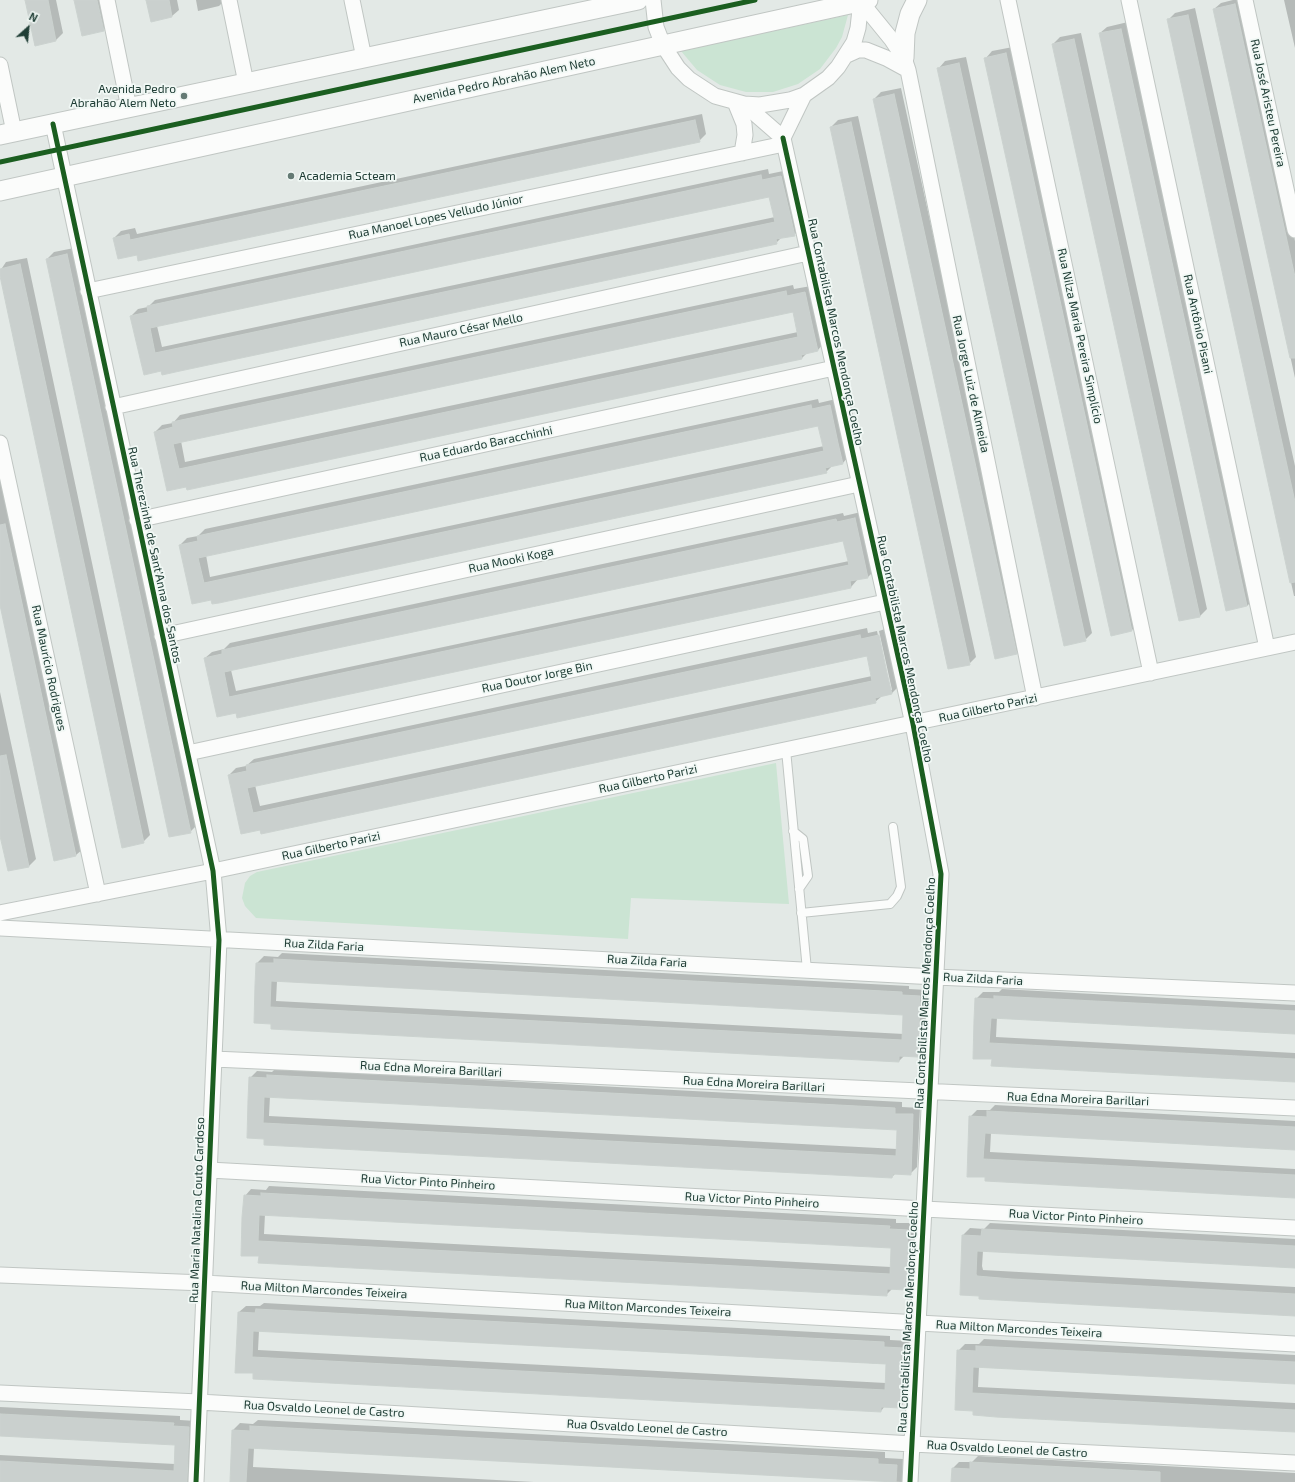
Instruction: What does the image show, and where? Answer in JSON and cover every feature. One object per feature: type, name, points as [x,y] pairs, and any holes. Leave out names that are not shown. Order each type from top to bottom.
[{"type":"street","points":[[107,0],[130,108]]},
{"type":"street","points":[[229,0],[246,83]]},
{"type":"street","points":[[352,0],[364,58]]},
{"type":"street","points":[[0,65],[7,134],[638,0]]},
{"type":"street","points":[[653,0],[656,27],[663,45],[678,68],[689,79],[715,96],[740,103],[775,104],[804,95],[828,78],[847,55],[858,28],[864,0]]},
{"type":"street","name":"Avenida Pedro Abrahão Alem Neto","points":[[0,191],[864,0]]},
{"type":"street","name":"Rua Jorge Luiz de Almeida","points":[[864,0],[892,40],[906,64],[1035,698]]},
{"type":"street","points":[[847,55],[858,50],[866,50],[906,64],[905,32],[910,14],[917,0]]},
{"type":"street","name":"Rua Nilza Maria Pereira Simplício","points":[[1008,0],[1151,673]]},
{"type":"street","name":"Rua Antônio Pisani","points":[[1129,0],[1267,648]]},
{"type":"street","name":"Rua José Aristeu Pereira","points":[[1245,0],[1295,230]]},
{"type":"street","points":[[740,103],[784,141],[804,95]]},
{"type":"street","points":[[740,103],[745,135],[742,153]]},
{"type":"street","name":"Rua Therezinha de Sant'Anna dos Santos","points":[[53,124],[213,871],[219,940]]},
{"type":"street","name":"Rua Manoel Lopes Velludo Júnior","points":[[88,291],[742,153],[784,141]]},
{"type":"street","name":"Rua Contabilista Marcos Mendonça Coelho","points":[[784,141],[912,724],[941,874],[910,1482]]},
{"type":"street","name":"Rua Mauro César Mello","points":[[113,407],[808,253]]},
{"type":"street","name":"Rua Eduardo Baracchinhi","points":[[137,520],[834,368]]},
{"type":"street","name":"Rua Maurício Rodrigues","points":[[0,443],[98,894]]},
{"type":"street","name":"Rua Mooki Koga","points":[[162,636],[859,484]]},
{"type":"street","name":"Rua Doutor Jorge Bin","points":[[188,753],[885,602]]},
{"type":"street","name":"Rua Gilberto Parizi","points":[[0,913],[213,871],[1295,642]]},
{"type":"street","name":"Rua Zilda Faria","points":[[0,928],[936,977],[1295,993]]},
{"type":"street","name":"Rua Maria Natalina Couto Cardoso","points":[[196,1482],[219,940]]},
{"type":"street","name":"Rua Edna Moreira Barillari","points":[[214,1059],[930,1093],[1295,1108]]},
{"type":"street","name":"Rua Victor Pinto Pinheiro","points":[[209,1170],[1295,1228]]},
{"type":"street","name":"Rua Milton Marcondes Teixeira","points":[[0,1275],[204,1283],[1295,1344]]},
{"type":"street","name":"Rua Osvaldo Leonel de Castro","points":[[0,1393],[199,1402],[912,1444],[1295,1463]]},
{"type":"lane","points":[[786,750],[806,970]]},
{"type":"lane","points":[[801,913],[890,904],[897,896],[901,887],[893,827]]},
{"type":"green space","points":[[848,15],[842,37],[836,48],[820,69],[798,84],[773,92],[746,92],[720,85],[697,70],[681,51]]},
{"type":"green space","points":[[776,763],[789,904],[631,898],[628,939],[256,918],[245,906],[242,898],[245,883],[250,876],[257,872]]},
{"type":"building","points":[[25,0],[48,0],[56,41],[35,46]]},
{"type":"building","points":[[74,0],[97,0],[104,31],[82,36]]},
{"type":"building","points":[[146,0],[169,0],[172,17],[151,22]]},
{"type":"building","points":[[1235,4],[1295,277],[1295,358],[1290,358],[1213,9]]},
{"type":"building","points":[[1188,15],[1295,502],[1295,582],[1290,583],[1167,19]]},
{"type":"building","points":[[1121,29],[1247,606],[1226,611],[1099,33]]},
{"type":"building","points":[[1074,39],[1200,617],[1179,621],[1052,44]]},
{"type":"building","points":[[1006,53],[1132,631],[1111,636],[984,58]]},
{"type":"building","points":[[959,63],[1086,641],[1064,646],[937,68]]},
{"type":"building","points":[[894,94],[1017,654],[995,659],[873,99]]},
{"type":"building","points":[[695,120],[700,142],[138,261],[137,255],[118,259],[113,238],[129,234],[130,240]]},
{"type":"building","points":[[851,122],[970,665],[948,669],[830,127]]},
{"type":"building","points":[[761,175],[762,180],[781,176],[795,236],[776,239],[777,244],[162,375],[161,371],[144,375],[130,316],[148,312],[147,306]],"holes":[[[769,197],[775,222],[155,353],[150,328]]]},
{"type":"building","points":[[67,254],[191,833],[169,837],[46,259]]},
{"type":"building","points":[[20,264],[144,843],[122,848],[0,276],[0,269]]},
{"type":"building","points":[[786,291],[787,296],[805,292],[818,351],[801,355],[802,359],[187,490],[186,487],[167,491],[154,432],[173,427],[172,422]],"holes":[[[793,312],[798,337],[179,469],[173,444]]]},
{"type":"building","points":[[811,405],[812,409],[830,405],[843,464],[825,468],[827,473],[212,604],[211,600],[192,604],[179,545],[198,541],[197,536]],"holes":[[[818,426],[824,451],[204,583],[198,558]]]},
{"type":"building","points":[[855,518],[868,578],[850,581],[851,588],[237,718],[236,713],[217,717],[204,658],[222,654],[222,650],[836,519],[837,522]],"holes":[[[843,541],[849,565],[229,697],[224,672]]]},
{"type":"building","points":[[5,524],[76,856],[54,861],[0,605],[0,525]]},
{"type":"building","points":[[860,635],[861,639],[879,635],[892,694],[875,698],[876,703],[261,834],[260,830],[241,834],[228,775],[247,771],[246,765]],"holes":[[[867,656],[872,681],[253,813],[247,788]]]},
{"type":"building","points":[[6,755],[29,867],[8,871],[0,836],[0,756]]},
{"type":"building","points":[[274,959],[902,992],[902,995],[920,996],[918,1057],[899,1056],[899,1062],[271,1029],[271,1024],[254,1023],[256,963],[274,963]],"holes":[[[271,981],[903,1015],[902,1040],[270,1007]]]},
{"type":"building","points":[[994,996],[1295,1011],[1295,1034],[991,1018],[989,1043],[1295,1059],[1295,1082],[991,1066],[992,1059],[973,1059],[974,1020],[975,998],[994,999]]},
{"type":"building","points":[[267,1075],[895,1108],[895,1114],[913,1114],[911,1175],[893,1174],[892,1178],[264,1145],[264,1139],[247,1138],[249,1077],[267,1078]],"holes":[[[264,1097],[897,1130],[896,1156],[263,1123]]]},
{"type":"building","points":[[987,1111],[1295,1127],[1295,1150],[985,1133],[983,1159],[1295,1175],[1295,1198],[985,1181],[985,1177],[967,1177],[969,1116],[987,1117]]},
{"type":"building","points":[[261,1193],[890,1226],[889,1229],[908,1230],[906,1290],[887,1289],[887,1296],[258,1263],[259,1256],[241,1256],[242,1217],[244,1195],[261,1196]],"holes":[[[259,1215],[891,1248],[890,1274],[258,1241]]]},
{"type":"building","points":[[982,1229],[1295,1246],[1295,1268],[977,1251],[976,1274],[977,1276],[1012,1279],[1295,1294],[1295,1316],[979,1299],[979,1296],[960,1295],[962,1235],[981,1236]]},
{"type":"building","points":[[256,1309],[884,1342],[884,1347],[903,1348],[900,1408],[881,1407],[881,1412],[253,1379],[253,1373],[235,1373],[238,1312],[255,1313]],"holes":[[[253,1331],[886,1364],[885,1390],[252,1357]]]},
{"type":"building","points":[[976,1346],[1295,1362],[1295,1384],[973,1367],[972,1393],[1295,1410],[1295,1432],[973,1415],[973,1411],[955,1410],[957,1350],[976,1351]]},
{"type":"building","points":[[0,1414],[174,1423],[173,1426],[189,1427],[187,1482],[0,1482],[0,1461],[174,1471],[175,1445],[0,1436]]},
{"type":"building","points":[[250,1426],[878,1459],[878,1464],[897,1465],[896,1482],[248,1448],[246,1482],[230,1482],[232,1430],[250,1431]]},
{"type":"building","points":[[970,1462],[1160,1472],[1160,1482],[951,1482],[952,1468],[970,1469]]},
{"type":"cycle path","points":[[0,162],[755,0]]},
{"type":"cycle path","points":[[53,124],[213,871],[219,940],[196,1482]]},
{"type":"cycle path","points":[[783,138],[913,724],[941,874],[910,1482]]},
{"type":"place","name":"Avenida Pedro Abrahão Alem Neto","points":[[184,96]]},
{"type":"place","name":"Academia Scteam","points":[[291,176]]}]
